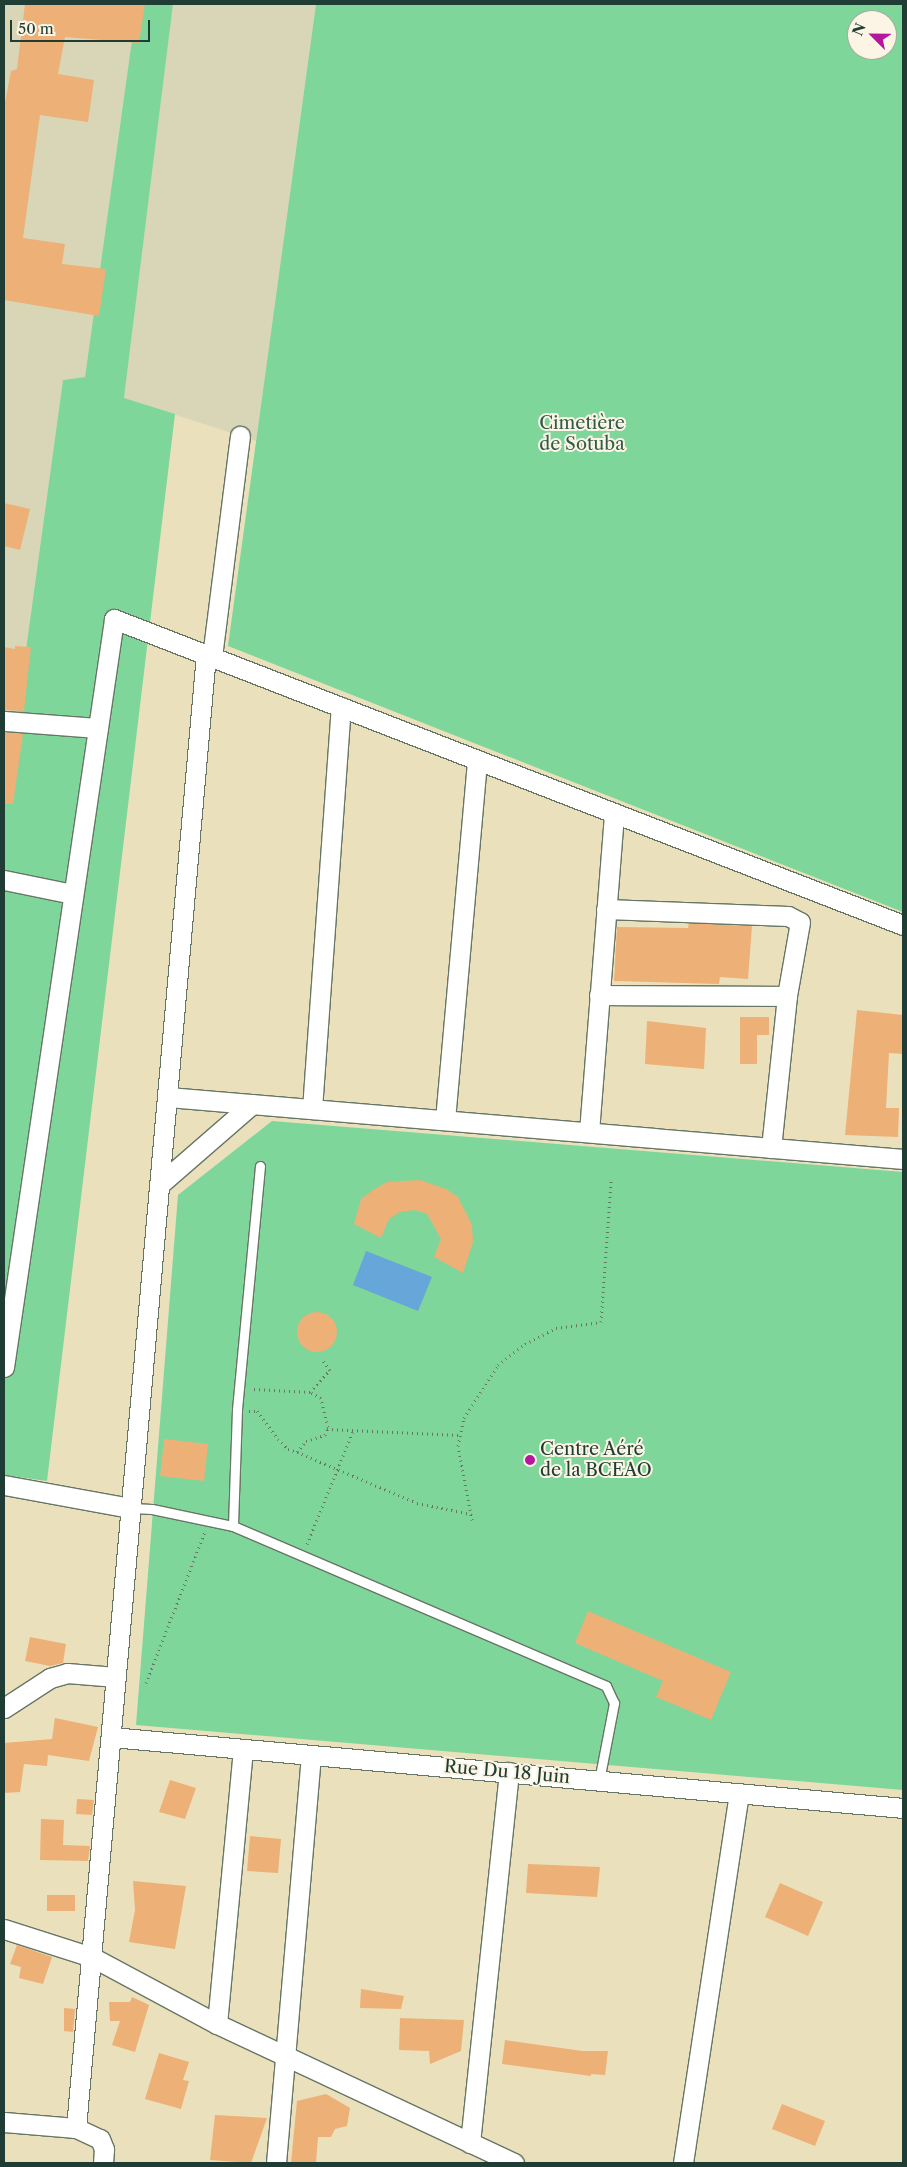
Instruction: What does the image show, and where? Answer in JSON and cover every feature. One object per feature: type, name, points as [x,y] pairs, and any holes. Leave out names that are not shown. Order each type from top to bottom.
[{"type":"street","points":[[76,2128],[209,656],[240,436]]},
{"type":"street","points":[[4,1367],[114,619],[903,926]]},
{"type":"street","points":[[312,1109],[341,707]]},
{"type":"street","points":[[4,721],[98,728]]},
{"type":"street","points":[[445,1120],[477,760]]},
{"type":"street","points":[[589,1132],[614,813]]},
{"type":"street","points":[[4,880],[74,894]]},
{"type":"street","points":[[606,910],[788,916],[800,922],[786,996],[771,1148]]},
{"type":"street","points":[[599,996],[786,996]]},
{"type":"street","points":[[168,1097],[903,1159]]},
{"type":"street","points":[[160,1184],[252,1104]]},
{"type":"street","points":[[4,1485],[131,1508]]},
{"type":"street","points":[[4,1708],[16,1702],[50,1678],[68,1673],[116,1676]]},
{"type":"street","name":"Rue Du 18 Juin","points":[[111,1737],[903,1808]]},
{"type":"street","points":[[217,2024],[243,1749]]},
{"type":"street","points":[[276,2163],[311,1755]]},
{"type":"street","points":[[470,2143],[508,1772]]},
{"type":"street","points":[[683,2163],[739,1793]]},
{"type":"street","points":[[4,1929],[92,1957],[217,2024],[514,2163]]},
{"type":"street","points":[[4,2122],[76,2128],[100,2139],[104,2149],[103,2163]]},
{"type":"lane","points":[[233,1526],[240,1388],[260,1166]]},
{"type":"lane","points":[[131,1508],[209,1520],[233,1526],[606,1686],[614,1703],[599,1780]]},
{"type":"path","points":[[472,1520],[462,1483],[458,1446],[464,1418],[498,1365],[525,1344],[556,1328],[600,1322],[611,1181]]},
{"type":"path","points":[[310,1392],[330,1370],[322,1359]]},
{"type":"path","points":[[240,1388],[310,1392],[321,1398],[327,1430],[325,1435],[306,1441],[297,1452]]},
{"type":"path","points":[[257,1411],[288,1449],[416,1503],[471,1514]]},
{"type":"path","points":[[327,1430],[460,1435]]},
{"type":"path","points":[[302,1556],[354,1431]]},
{"type":"path","points":[[146,1683],[209,1520]]},
{"type":"shaded area","points":[[4,4],[137,4],[85,377],[63,380],[4,810]]},
{"type":"shaded area","points":[[173,4],[316,4],[256,441],[124,398]]},
{"type":"green space","points":[[137,4],[173,4],[124,398],[175,414],[47,1481],[4,1475],[4,810],[63,380],[85,377]]},
{"type":"green space","name":"Cimetière de Sotuba","points":[[316,4],[903,4],[903,912],[228,646]]},
{"type":"green space","name":"Centre Aéré de la BCEAO","points":[[272,1121],[903,1172],[903,1790],[136,1725],[178,1195]]},
{"type":"water","points":[[366,1251],[432,1277],[418,1311],[353,1285]]},
{"type":"building","points":[[25,4],[145,4],[139,43],[65,37],[58,74],[94,80],[88,122],[40,115],[23,238],[65,244],[62,264],[106,269],[99,316],[4,300],[4,108],[11,71],[17,69]]},
{"type":"building","points":[[4,503],[30,509],[20,550],[4,546]]},
{"type":"building","points":[[15,646],[31,647],[24,711],[4,710],[4,647],[15,649]]},
{"type":"building","points":[[4,732],[23,734],[13,804],[4,804]]},
{"type":"building","points":[[689,923],[752,926],[748,979],[720,977],[719,984],[614,981],[617,927],[688,928]]},
{"type":"building","points":[[857,1010],[903,1015],[903,1054],[889,1053],[886,1108],[899,1108],[898,1137],[845,1135]]},
{"type":"building","points":[[740,1017],[769,1017],[769,1035],[757,1035],[757,1064],[740,1064]]},
{"type":"building","points":[[647,1021],[706,1028],[704,1069],[645,1064]]},
{"type":"building","points":[[420,1180],[446,1189],[458,1197],[472,1225],[473,1242],[463,1273],[434,1257],[441,1239],[427,1214],[415,1210],[400,1212],[389,1219],[381,1238],[354,1224],[361,1199],[373,1190],[387,1182]]},
{"type":"building","points":[[321,1312],[328,1315],[334,1321],[337,1332],[336,1340],[328,1349],[321,1352],[313,1352],[306,1349],[298,1340],[297,1328],[300,1321],[309,1313]]},
{"type":"building","points":[[164,1439],[208,1444],[204,1481],[160,1476]]},
{"type":"building","points":[[588,1611],[731,1672],[711,1720],[656,1697],[663,1681],[575,1643]]},
{"type":"building","points":[[30,1637],[66,1644],[63,1663],[50,1666],[25,1661]]},
{"type":"building","points":[[55,1718],[98,1727],[89,1761],[48,1755],[47,1766],[24,1764],[20,1792],[4,1793],[4,1743],[52,1739]]},
{"type":"building","points":[[170,1780],[196,1788],[185,1819],[159,1812]]},
{"type":"building","points":[[77,1799],[94,1800],[92,1815],[76,1814]]},
{"type":"building","points":[[41,1819],[64,1820],[63,1845],[90,1846],[88,1861],[40,1860]]},
{"type":"building","points":[[250,1836],[281,1839],[278,1873],[247,1871]]},
{"type":"building","points":[[528,1864],[600,1867],[597,1897],[526,1893]]},
{"type":"building","points":[[133,1881],[186,1886],[175,1949],[129,1942],[135,1910]]},
{"type":"building","points":[[780,1883],[823,1902],[808,1936],[765,1917]]},
{"type":"building","points":[[47,1895],[75,1895],[75,1911],[47,1911]]},
{"type":"building","points":[[17,1945],[52,1957],[43,1984],[19,1978],[21,1967],[10,1964]]},
{"type":"building","points":[[361,1989],[404,1996],[401,2009],[360,2008]]},
{"type":"building","points":[[132,1997],[149,2005],[135,2052],[112,2045],[120,2021],[110,2021],[109,2002],[130,2002]]},
{"type":"building","points":[[64,2008],[75,2009],[73,2032],[64,2031]]},
{"type":"building","points":[[400,2018],[464,2020],[461,2051],[430,2064],[429,2051],[399,2050]]},
{"type":"building","points":[[505,2040],[582,2051],[608,2051],[605,2075],[591,2074],[591,2076],[502,2064]]},
{"type":"building","points":[[159,2053],[189,2062],[183,2080],[189,2081],[181,2109],[145,2099]]},
{"type":"building","points":[[326,2094],[350,2108],[347,2126],[335,2129],[331,2137],[318,2137],[316,2163],[291,2163],[297,2101]]},
{"type":"building","points":[[782,2104],[825,2121],[815,2146],[772,2129]]},
{"type":"building","points":[[215,2115],[267,2118],[251,2163],[210,2160]]},
{"type":"place","name":"Centre Aéré de la BCEAO","points":[[530,1460]]}]
